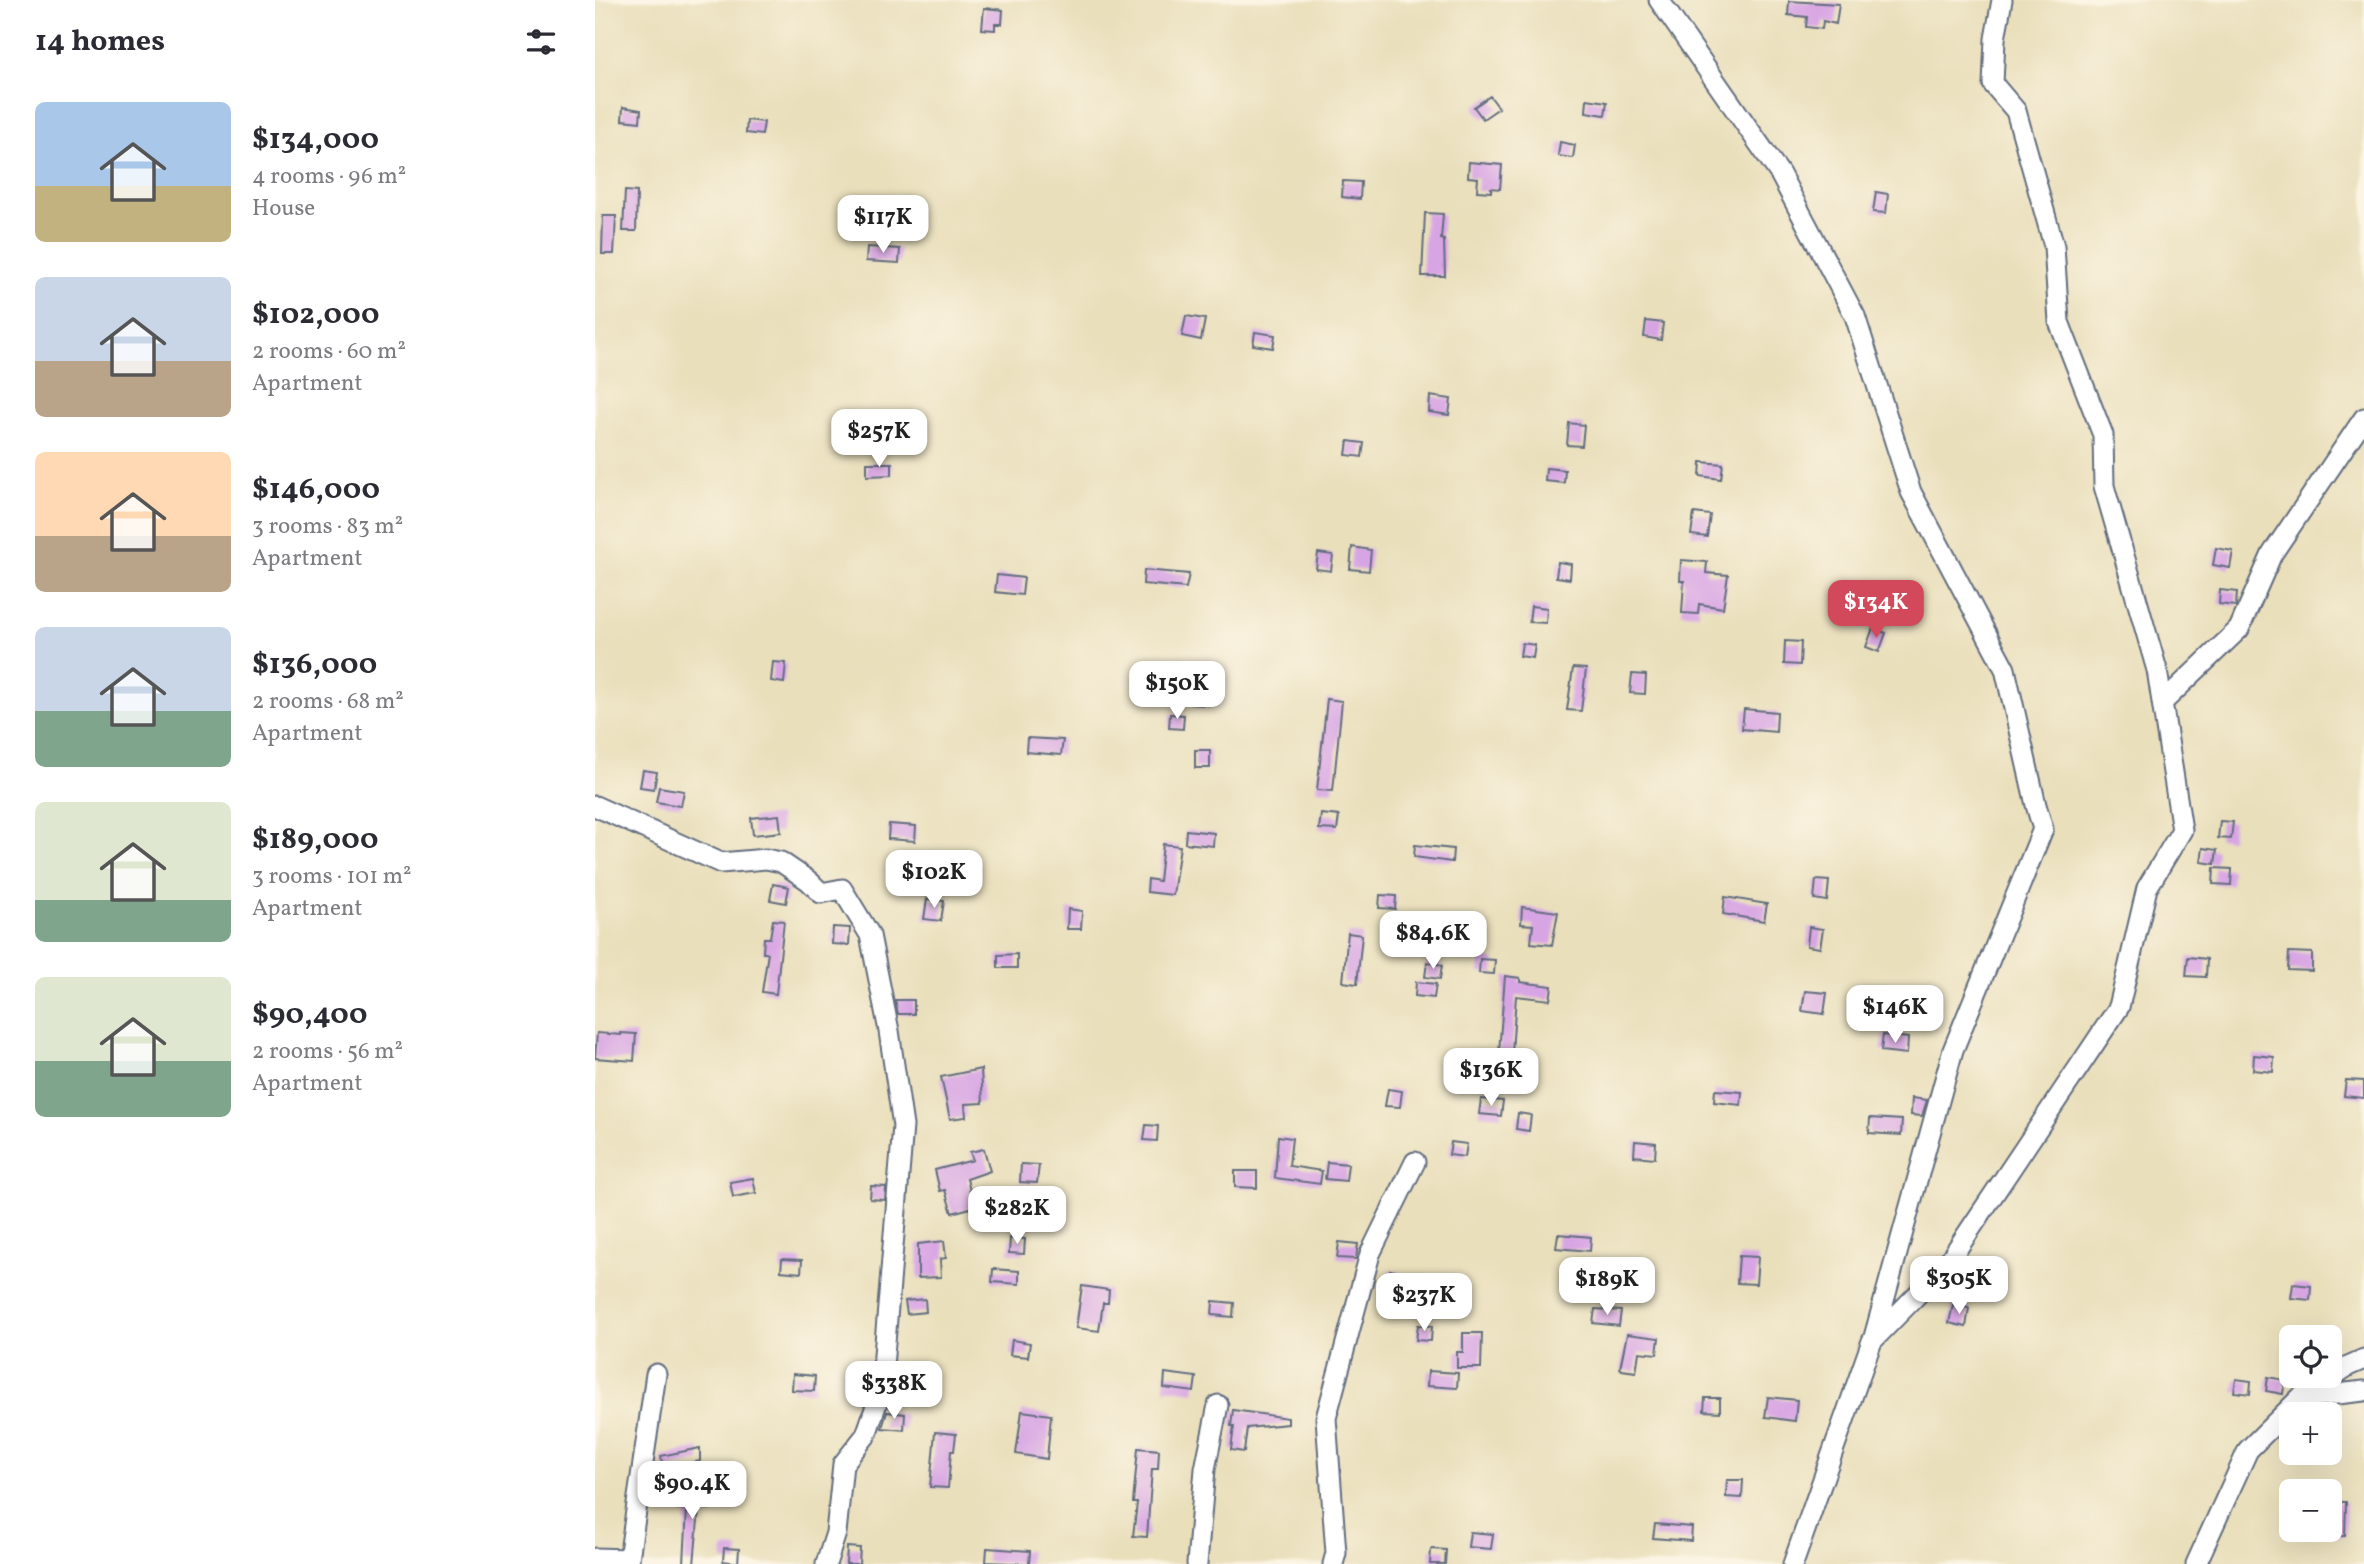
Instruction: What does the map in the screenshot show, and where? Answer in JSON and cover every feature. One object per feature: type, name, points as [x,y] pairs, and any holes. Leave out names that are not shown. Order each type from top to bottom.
[{"type":"street","points":[[1659,0],[1780,174],[1856,316],[1911,492],[2005,669],[2043,829],[1953,1051],[1872,1341],[1793,1564]]},
{"type":"street","points":[[1872,1341],[1947,1264],[2119,1007],[2147,888],[2182,830],[2157,670],[2104,486],[2103,435],[2059,322],[2054,246],[2017,111],[1993,84],[1995,39],[2002,0]]},
{"type":"street","points":[[2162,703],[2239,629],[2272,554],[2364,418]]},
{"type":"street","points":[[595,806],[721,863],[766,859],[781,862],[809,881],[821,893],[842,889],[870,935],[889,1031],[903,1126],[881,1391],[866,1434],[843,1464],[836,1532],[825,1564]]},
{"type":"street","points":[[1333,1564],[1336,1553],[1326,1418],[1370,1254],[1415,1162]]},
{"type":"street","points":[[2196,1564],[2248,1450],[2300,1398],[2348,1366],[2364,1359]]},
{"type":"street","points":[[595,1558],[629,1559],[656,1374]]},
{"type":"street","points":[[2300,1398],[2364,1391]]},
{"type":"street","points":[[1197,1564],[1205,1469],[1218,1405]]},
{"type":"building","points":[[1789,1],[1839,4],[1836,24],[1823,21],[1822,29],[1806,27],[1807,17],[1788,15]]},
{"type":"building","points":[[984,8],[1003,10],[1002,24],[995,24],[995,30],[982,29]]},
{"type":"building","points":[[1490,96],[1499,108],[1483,119],[1474,107]]},
{"type":"building","points":[[1587,99],[1607,102],[1605,115],[1586,112]]},
{"type":"building","points":[[623,107],[641,110],[640,122],[622,120]]},
{"type":"building","points":[[747,120],[764,122],[762,135],[746,133]]},
{"type":"building","points":[[1560,142],[1575,145],[1573,158],[1558,156]]},
{"type":"building","points":[[1469,162],[1502,165],[1500,189],[1491,188],[1491,192],[1477,191],[1478,178],[1468,177]]},
{"type":"building","points":[[1343,181],[1361,182],[1360,199],[1342,197]]},
{"type":"building","points":[[625,191],[637,192],[636,231],[623,231]]},
{"type":"building","points":[[1876,192],[1888,194],[1886,213],[1873,212]]},
{"type":"building","points":[[1425,213],[1443,214],[1441,239],[1444,240],[1445,276],[1422,276]]},
{"type":"building","points":[[603,216],[616,216],[614,254],[602,254]]},
{"type":"building","points":[[867,247],[900,249],[899,263],[866,261]]},
{"type":"building","points":[[1186,316],[1205,319],[1201,340],[1182,336]]},
{"type":"building","points":[[1646,321],[1663,323],[1661,340],[1644,337]]},
{"type":"building","points":[[1255,332],[1275,335],[1273,348],[1253,345]]},
{"type":"building","points":[[1430,396],[1451,399],[1449,415],[1429,412]]},
{"type":"building","points":[[1569,423],[1584,425],[1582,446],[1567,445]]},
{"type":"building","points":[[1348,441],[1364,443],[1362,457],[1346,455]]},
{"type":"building","points":[[1701,462],[1723,464],[1721,479],[1700,476]]},
{"type":"building","points":[[867,463],[892,463],[892,475],[867,476]]},
{"type":"building","points":[[1546,468],[1565,470],[1564,483],[1545,481]]},
{"type":"building","points":[[1694,513],[1710,515],[1707,537],[1691,535]]},
{"type":"building","points":[[1352,547],[1371,550],[1369,571],[1350,569]]},
{"type":"building","points":[[2216,548],[2233,551],[2230,568],[2213,565]]},
{"type":"building","points":[[1318,553],[1333,555],[1331,571],[1316,569]]},
{"type":"building","points":[[1681,560],[1707,562],[1706,573],[1728,575],[1723,608],[1699,604],[1698,614],[1682,613],[1684,581],[1680,581]]},
{"type":"building","points":[[1558,562],[1571,564],[1570,579],[1556,577]]},
{"type":"building","points":[[1144,570],[1189,574],[1186,588],[1143,584]]},
{"type":"building","points":[[997,575],[1024,578],[1022,595],[995,592]]},
{"type":"building","points":[[2220,590],[2237,592],[2236,606],[2219,604]]},
{"type":"building","points":[[1531,606],[1547,608],[1546,623],[1529,622]]},
{"type":"building","points":[[1873,628],[1886,633],[1879,652],[1866,647]]},
{"type":"building","points":[[1785,641],[1801,642],[1800,665],[1784,664]]},
{"type":"building","points":[[1522,643],[1535,645],[1533,658],[1520,656]]},
{"type":"building","points":[[773,662],[786,663],[784,683],[771,681]]},
{"type":"building","points":[[1573,668],[1586,669],[1581,711],[1567,710]]},
{"type":"building","points":[[1632,674],[1646,675],[1645,694],[1630,693]]},
{"type":"building","points":[[1192,691],[1210,692],[1209,705],[1191,704]]},
{"type":"building","points":[[1327,699],[1342,701],[1333,791],[1317,790]]},
{"type":"building","points":[[1744,709],[1777,712],[1776,732],[1742,729]]},
{"type":"building","points":[[1170,714],[1184,715],[1183,729],[1169,728]]},
{"type":"building","points":[[1027,738],[1063,740],[1061,755],[1026,752]]},
{"type":"building","points":[[1195,750],[1210,750],[1210,768],[1195,768]]},
{"type":"building","points":[[643,770],[657,772],[654,789],[640,787]]},
{"type":"building","points":[[659,787],[684,791],[681,806],[656,802]]},
{"type":"building","points":[[1321,814],[1339,816],[1337,830],[1319,829]]},
{"type":"building","points":[[779,815],[781,832],[753,835],[751,818]]},
{"type":"building","points":[[2220,821],[2233,822],[2231,839],[2218,838]]},
{"type":"building","points":[[889,824],[916,826],[915,841],[888,839]]},
{"type":"building","points":[[1186,830],[1214,833],[1213,846],[1185,843]]},
{"type":"building","points":[[1163,844],[1180,846],[1173,895],[1147,892],[1148,879],[1159,881]]},
{"type":"building","points":[[1415,845],[1453,849],[1452,862],[1414,857]]},
{"type":"building","points":[[2203,848],[2217,850],[2215,864],[2201,862]]},
{"type":"building","points":[[2214,868],[2232,869],[2231,885],[2213,884]]},
{"type":"building","points":[[1816,880],[1829,881],[1827,901],[1814,899]]},
{"type":"building","points":[[773,884],[789,887],[786,903],[770,900]]},
{"type":"building","points":[[1380,895],[1396,896],[1395,909],[1379,908]]},
{"type":"building","points":[[1725,897],[1767,904],[1764,921],[1723,914]]},
{"type":"building","points":[[927,899],[944,901],[941,921],[924,919]]},
{"type":"building","points":[[1522,907],[1558,912],[1552,945],[1531,943],[1533,925],[1521,924]]},
{"type":"building","points":[[1068,909],[1082,911],[1081,929],[1067,929]]},
{"type":"building","points":[[773,920],[784,921],[776,994],[762,992],[768,953],[763,953],[764,938],[770,938]]},
{"type":"building","points":[[833,927],[850,928],[849,945],[832,944]]},
{"type":"building","points":[[1809,927],[1823,929],[1820,948],[1807,946]]},
{"type":"building","points":[[1348,933],[1362,935],[1357,984],[1343,982]]},
{"type":"building","points":[[2289,952],[2312,953],[2312,971],[2288,970]]},
{"type":"building","points":[[1017,954],[1017,968],[998,968],[998,955]]},
{"type":"building","points":[[2188,957],[2207,959],[2206,977],[2186,976]]},
{"type":"building","points":[[1480,959],[1495,960],[1494,974],[1479,973]]},
{"type":"building","points":[[1427,962],[1442,965],[1440,979],[1425,977]]},
{"type":"building","points":[[1505,976],[1520,978],[1520,982],[1552,986],[1550,1000],[1516,996],[1512,1053],[1499,1052]]},
{"type":"building","points":[[1416,982],[1436,984],[1434,998],[1415,996]]},
{"type":"building","points":[[1805,991],[1827,993],[1824,1014],[1802,1011]]},
{"type":"building","points":[[895,1000],[914,1000],[914,1014],[898,1014]]},
{"type":"building","points":[[597,1033],[636,1034],[634,1061],[595,1058]]},
{"type":"building","points":[[1883,1035],[1908,1038],[1907,1054],[1881,1051]]},
{"type":"building","points":[[2254,1055],[2274,1057],[2273,1072],[2253,1070]]},
{"type":"building","points":[[981,1069],[983,1103],[965,1104],[966,1117],[950,1119],[941,1077]]},
{"type":"building","points":[[2346,1080],[2364,1081],[2364,1098],[2344,1096]]},
{"type":"building","points":[[1388,1089],[1402,1091],[1400,1107],[1385,1106]]},
{"type":"building","points":[[1715,1090],[1742,1092],[1741,1105],[1714,1102]]},
{"type":"building","points":[[1912,1098],[1927,1100],[1922,1116],[1911,1115]]},
{"type":"building","points":[[1481,1099],[1503,1101],[1501,1116],[1479,1114]]},
{"type":"building","points":[[1518,1113],[1531,1115],[1529,1131],[1516,1129]]},
{"type":"building","points":[[1870,1118],[1902,1120],[1901,1135],[1869,1133]]},
{"type":"building","points":[[1146,1125],[1158,1126],[1157,1141],[1144,1140]]},
{"type":"building","points":[[1278,1136],[1292,1138],[1289,1166],[1322,1171],[1320,1184],[1275,1178]]},
{"type":"building","points":[[1635,1141],[1656,1143],[1655,1158],[1634,1156]]},
{"type":"building","points":[[1451,1142],[1467,1144],[1465,1157],[1449,1155]]},
{"type":"building","points":[[984,1149],[990,1171],[967,1179],[974,1207],[952,1213],[945,1190],[940,1191],[935,1170],[973,1160],[970,1152]]},
{"type":"building","points":[[1327,1162],[1348,1164],[1346,1181],[1325,1179]]},
{"type":"building","points":[[1021,1164],[1039,1165],[1037,1183],[1020,1182]]},
{"type":"building","points":[[1235,1171],[1257,1171],[1257,1188],[1235,1187]]},
{"type":"building","points":[[753,1178],[756,1193],[733,1197],[730,1182]]},
{"type":"building","points":[[871,1186],[886,1187],[885,1200],[870,1199]]},
{"type":"building","points":[[1010,1189],[1027,1191],[1025,1206],[1009,1205]]},
{"type":"building","points":[[1558,1234],[1591,1237],[1590,1251],[1556,1248]]},
{"type":"building","points":[[1010,1238],[1025,1239],[1024,1254],[1009,1253]]},
{"type":"building","points":[[944,1241],[946,1258],[940,1259],[941,1277],[918,1278],[918,1244]]},
{"type":"building","points":[[1339,1242],[1358,1244],[1356,1259],[1337,1258]]},
{"type":"building","points":[[1739,1256],[1758,1257],[1756,1284],[1737,1283]]},
{"type":"building","points":[[782,1259],[802,1260],[801,1273],[781,1271]]},
{"type":"building","points":[[993,1269],[1019,1271],[1019,1284],[992,1282]]},
{"type":"building","points":[[1390,1270],[1426,1280],[1421,1297],[1385,1287]]},
{"type":"building","points":[[2293,1284],[2311,1286],[2310,1300],[2291,1298]]},
{"type":"building","points":[[1082,1286],[1109,1290],[1108,1303],[1103,1303],[1099,1331],[1076,1328]]},
{"type":"building","points":[[925,1299],[926,1312],[907,1314],[905,1301]]},
{"type":"building","points":[[1213,1301],[1234,1303],[1233,1317],[1212,1315]]},
{"type":"building","points":[[1953,1305],[1969,1308],[1966,1327],[1949,1323]]},
{"type":"building","points":[[1595,1309],[1621,1311],[1619,1326],[1593,1323]]},
{"type":"building","points":[[1418,1325],[1432,1326],[1431,1341],[1416,1340]]},
{"type":"building","points":[[1463,1333],[1482,1333],[1481,1368],[1457,1368],[1457,1352],[1463,1352]]},
{"type":"building","points":[[1627,1334],[1659,1338],[1657,1354],[1639,1352],[1636,1372],[1620,1368]]},
{"type":"building","points":[[1012,1340],[1030,1343],[1028,1357],[1010,1355]]},
{"type":"building","points":[[1428,1371],[1458,1373],[1457,1388],[1427,1386]]},
{"type":"building","points":[[1165,1373],[1196,1377],[1194,1392],[1164,1388]]},
{"type":"building","points":[[793,1374],[815,1376],[814,1391],[792,1390]]},
{"type":"building","points":[[2268,1377],[2279,1379],[2279,1388],[2284,1388],[2283,1394],[2266,1391]]},
{"type":"building","points":[[2236,1379],[2251,1381],[2250,1394],[2234,1392]]},
{"type":"building","points":[[1768,1397],[1797,1400],[1795,1421],[1765,1417]]},
{"type":"building","points":[[1705,1398],[1720,1398],[1720,1412],[1704,1411]]},
{"type":"building","points":[[1233,1410],[1288,1418],[1288,1424],[1247,1428],[1244,1452],[1231,1450]]},
{"type":"building","points":[[1022,1411],[1051,1415],[1047,1459],[1016,1454]]},
{"type":"building","points":[[887,1412],[905,1414],[904,1430],[882,1428]]},
{"type":"building","points":[[935,1432],[956,1434],[954,1451],[951,1451],[948,1488],[930,1487]]},
{"type":"building","points":[[700,1448],[700,1461],[663,1469],[661,1456]]},
{"type":"building","points":[[1138,1448],[1159,1450],[1158,1469],[1152,1469],[1147,1537],[1133,1536],[1137,1503],[1133,1503]]},
{"type":"building","points":[[1727,1480],[1743,1480],[1742,1498],[1726,1497]]},
{"type":"building","points":[[710,1495],[710,1509],[699,1509],[694,1564],[684,1563],[687,1509],[677,1509],[677,1496]]},
{"type":"building","points":[[2342,1502],[2346,1502],[2345,1536],[2342,1536]]},
{"type":"building","points":[[1655,1524],[1692,1527],[1691,1541],[1653,1538]]},
{"type":"building","points":[[1470,1532],[1493,1534],[1491,1549],[1468,1547]]},
{"type":"building","points":[[847,1547],[860,1548],[859,1564],[846,1564]]},
{"type":"building","points":[[724,1548],[739,1549],[738,1563],[723,1561]]},
{"type":"building","points":[[987,1548],[1030,1551],[1029,1564],[986,1562]]},
{"type":"building","points":[[1431,1549],[1446,1550],[1445,1564],[1430,1564]]}]
